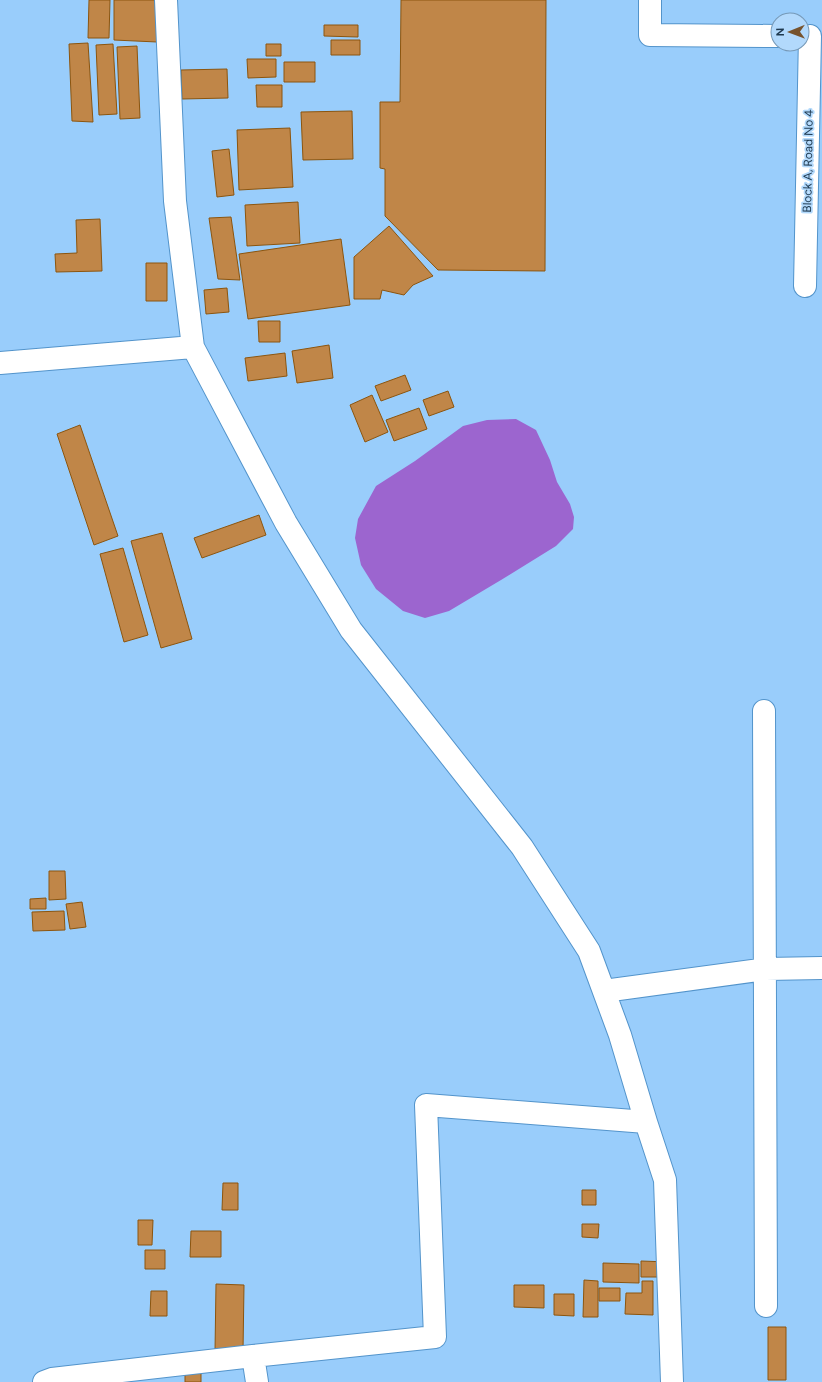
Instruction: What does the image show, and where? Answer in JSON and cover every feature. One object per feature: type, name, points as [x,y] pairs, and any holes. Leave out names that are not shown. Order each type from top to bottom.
[{"type":"street","points":[[166,0],[175,201],[193,347],[286,524],[351,630],[522,847],[589,951],[620,1035],[665,1180],[672,1382]]},
{"type":"street","points":[[650,0],[650,35],[770,36]]},
{"type":"street","name":"Block A, Road No 4","points":[[805,286],[811,36]]},
{"type":"street","points":[[0,363],[193,347]]},
{"type":"street","points":[[764,711],[766,1306]]},
{"type":"street","points":[[604,991],[766,969],[822,968]]},
{"type":"street","points":[[57,1381],[253,1356],[435,1338],[426,1105],[646,1122]]},
{"type":"street","points":[[253,1356],[257,1382]]},
{"type":"shaded area","points":[[516,419],[536,430],[550,460],[557,482],[570,504],[574,517],[573,529],[556,546],[449,611],[425,618],[403,611],[376,589],[361,565],[355,538],[358,519],[376,486],[415,461],[463,426],[487,420]]},
{"type":"building","points":[[89,0],[110,0],[109,38],[88,38]]},
{"type":"building","points":[[114,0],[156,0],[157,42],[114,40]]},
{"type":"building","points":[[401,0],[546,0],[545,271],[438,270],[385,216],[385,169],[380,168],[380,102],[400,102]]},
{"type":"building","points":[[324,25],[358,25],[358,37],[324,36]]},
{"type":"building","points":[[331,40],[360,40],[360,55],[331,55]]},
{"type":"building","points":[[88,43],[93,122],[72,121],[69,44]]},
{"type":"building","points":[[113,44],[117,114],[99,115],[96,45]]},
{"type":"building","points":[[266,44],[281,44],[281,56],[266,56]]},
{"type":"building","points":[[137,46],[140,118],[120,119],[117,47]]},
{"type":"building","points":[[247,59],[276,59],[276,77],[248,78]]},
{"type":"building","points":[[284,62],[315,62],[315,82],[284,82]]},
{"type":"building","points":[[227,69],[228,98],[182,99],[181,70]]},
{"type":"building","points":[[256,85],[282,85],[282,107],[257,107]]},
{"type":"building","points":[[352,111],[353,159],[303,160],[301,112]]},
{"type":"building","points":[[290,128],[293,187],[239,190],[237,130]]},
{"type":"building","points":[[229,149],[234,195],[217,197],[212,151]]},
{"type":"building","points":[[298,202],[300,243],[247,246],[245,205]]},
{"type":"building","points":[[231,217],[240,280],[218,279],[209,218]]},
{"type":"building","points":[[100,219],[102,271],[56,272],[55,254],[77,253],[76,220]]},
{"type":"building","points":[[389,226],[433,276],[413,285],[404,295],[382,290],[380,299],[354,299],[354,257]]},
{"type":"building","points":[[341,239],[350,305],[248,319],[239,254]]},
{"type":"building","points":[[146,263],[167,263],[167,301],[146,301]]},
{"type":"building","points":[[227,288],[229,312],[206,314],[204,290]]},
{"type":"building","points":[[258,321],[280,321],[280,342],[259,342]]},
{"type":"building","points":[[329,345],[333,378],[297,383],[292,351]]},
{"type":"building","points":[[285,353],[287,376],[248,381],[245,358]]},
{"type":"building","points":[[405,375],[411,390],[381,401],[375,386]]},
{"type":"building","points":[[448,391],[454,407],[429,416],[423,400]]},
{"type":"building","points":[[372,395],[388,432],[365,442],[350,405]]},
{"type":"building","points":[[419,408],[427,429],[394,441],[386,420]]},
{"type":"building","points":[[80,425],[118,536],[94,545],[57,434]]},
{"type":"building","points":[[259,515],[266,535],[202,558],[194,538]]},
{"type":"building","points":[[162,533],[192,639],[161,648],[131,541]]},
{"type":"building","points":[[123,548],[148,635],[124,642],[100,554]]},
{"type":"building","points":[[49,871],[65,871],[66,899],[49,900]]},
{"type":"building","points":[[46,898],[46,909],[30,909],[30,899]]},
{"type":"building","points":[[82,902],[86,927],[70,929],[66,904]]},
{"type":"building","points":[[64,911],[65,930],[33,931],[32,912]]},
{"type":"building","points":[[223,1183],[238,1183],[238,1210],[222,1210]]},
{"type":"building","points":[[582,1190],[596,1190],[596,1205],[582,1205]]},
{"type":"building","points":[[138,1220],[153,1220],[152,1245],[138,1245]]},
{"type":"building","points":[[582,1224],[599,1224],[598,1238],[582,1237]]},
{"type":"building","points":[[191,1231],[221,1231],[221,1257],[190,1257]]},
{"type":"building","points":[[145,1250],[165,1250],[165,1269],[145,1269]]},
{"type":"building","points":[[641,1261],[669,1262],[669,1277],[641,1277]]},
{"type":"building","points":[[603,1263],[639,1264],[639,1283],[603,1282]]},
{"type":"building","points":[[584,1280],[598,1281],[598,1317],[583,1317]]},
{"type":"building","points":[[642,1281],[653,1281],[653,1315],[625,1314],[626,1293],[642,1293]]},
{"type":"building","points":[[216,1284],[244,1285],[243,1351],[215,1351]]},
{"type":"building","points":[[514,1285],[544,1285],[544,1308],[514,1307]]},
{"type":"building","points":[[599,1288],[620,1288],[620,1301],[599,1301]]},
{"type":"building","points":[[151,1291],[167,1291],[167,1316],[150,1316]]},
{"type":"building","points":[[554,1294],[574,1294],[574,1316],[554,1315]]},
{"type":"building","points":[[768,1327],[786,1327],[786,1380],[768,1380]]},
{"type":"building","points":[[185,1365],[201,1365],[201,1382],[185,1382]]}]
